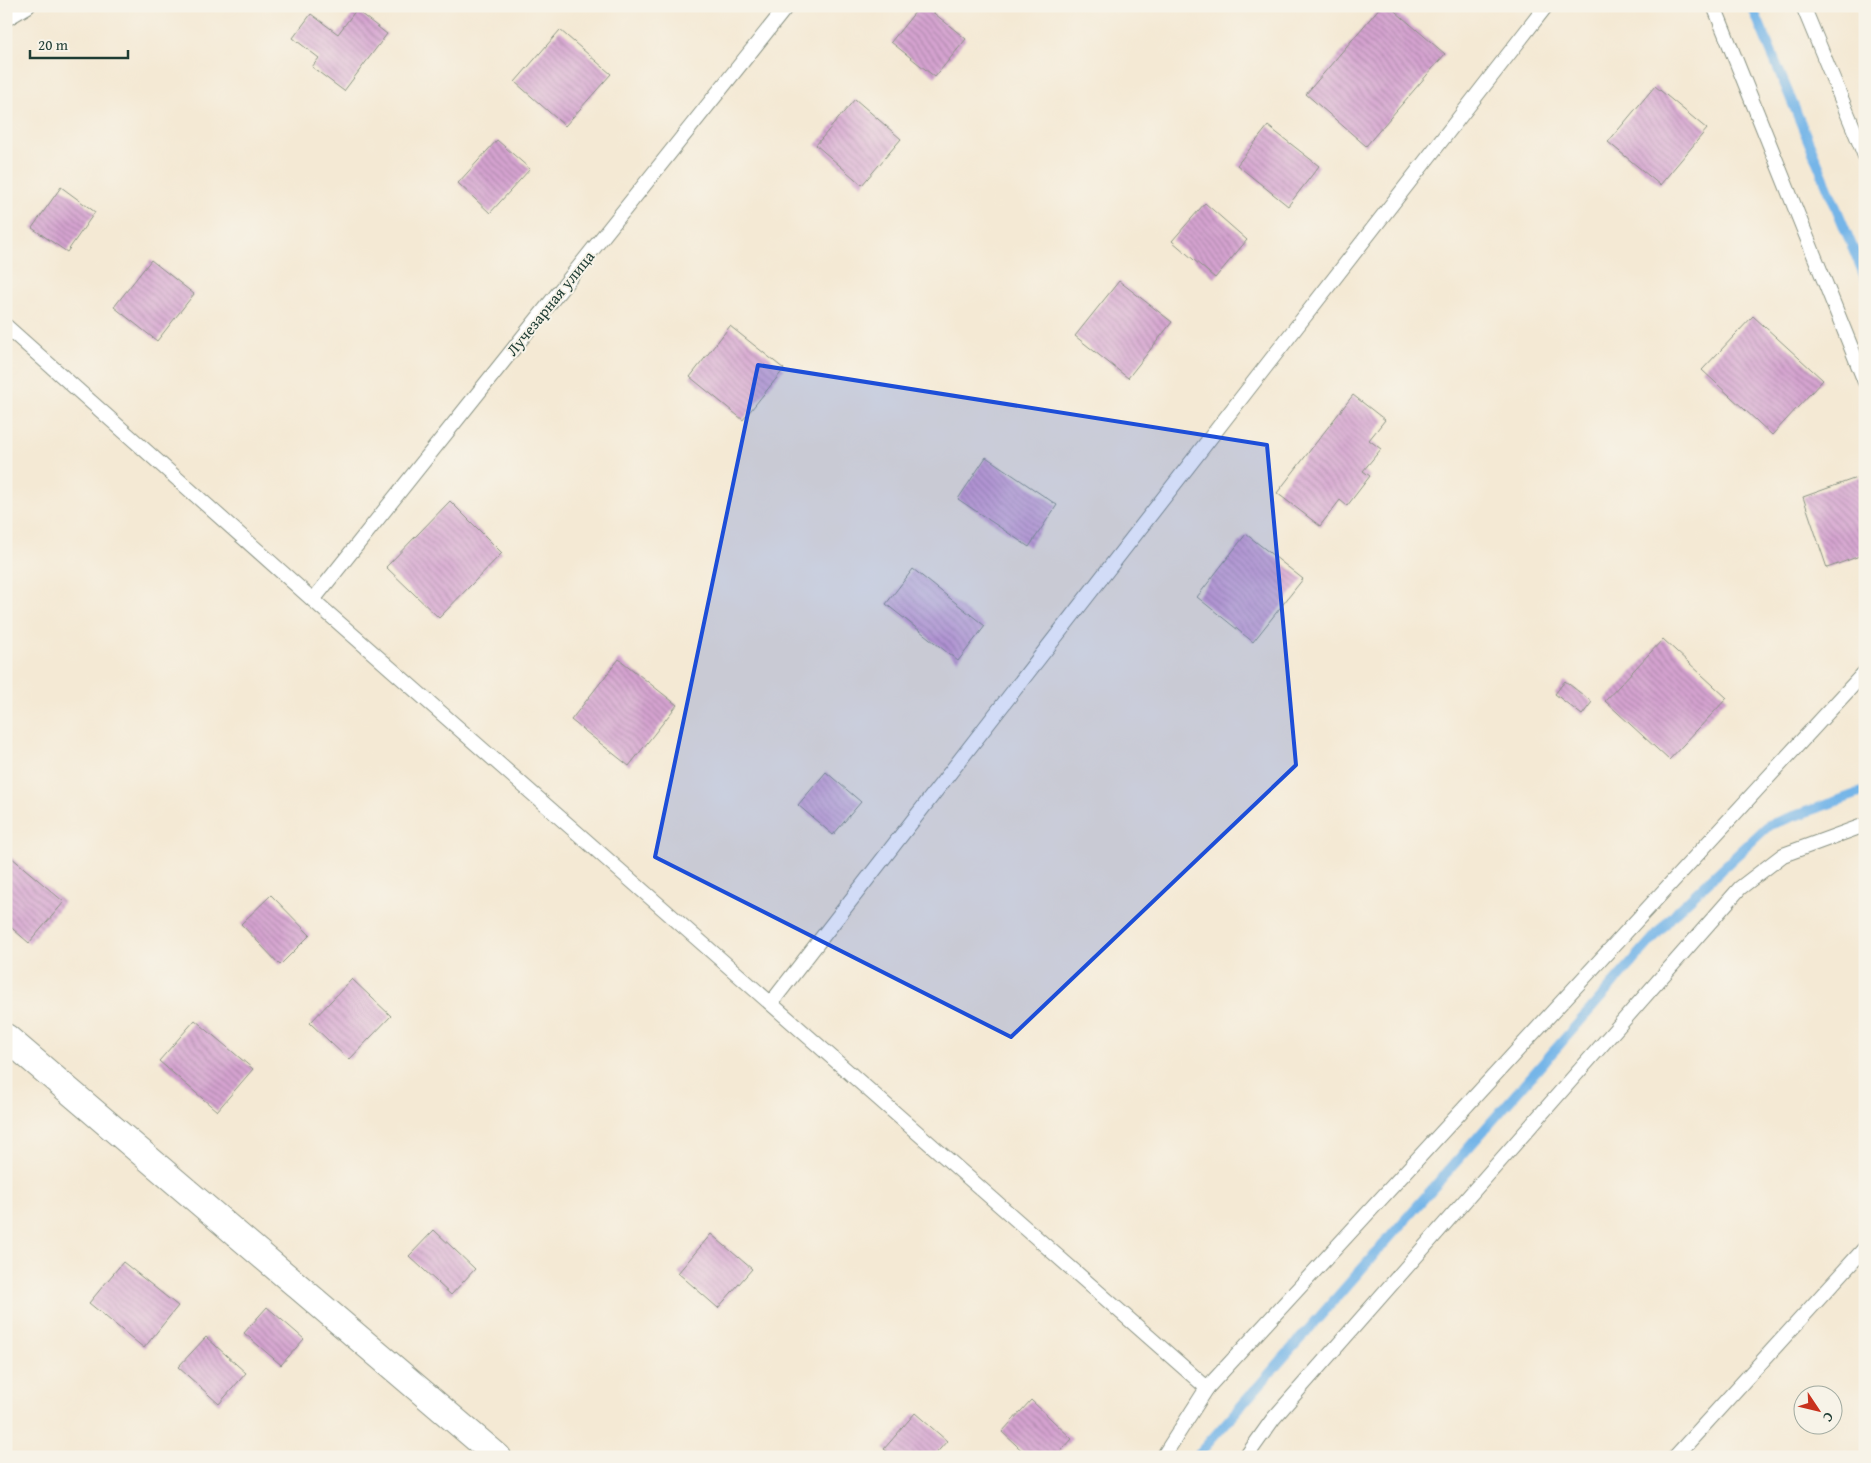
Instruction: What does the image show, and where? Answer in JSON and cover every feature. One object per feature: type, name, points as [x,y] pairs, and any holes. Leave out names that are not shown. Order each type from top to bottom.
[{"type":"street","points":[[6,1037],[498,1457]]},
{"type":"lane","points":[[6,20],[28,6]]},
{"type":"lane","name":"Лучезарная улица","points":[[313,600],[787,6]]},
{"type":"lane","points":[[771,1003],[1546,6]]},
{"type":"lane","points":[[1714,6],[1865,382]]},
{"type":"lane","points":[[1803,6],[1865,156]]},
{"type":"lane","points":[[6,326],[313,600],[1207,1388]]},
{"type":"lane","points":[[1163,1457],[1207,1388],[1865,672]]},
{"type":"lane","points":[[1246,1457],[1280,1412],[1740,888],[1783,855],[1865,825]]},
{"type":"lane","points":[[1675,1457],[1865,1248]]},
{"type":"highlighted area","points":[[758,365],[1267,445],[1296,765],[1011,1037],[655,857]]},
{"type":"building","points":[[920,6],[925,6],[966,39],[935,77],[891,42]]},
{"type":"building","points":[[1381,6],[1389,6],[1445,54],[1366,146],[1306,94]]},
{"type":"building","points":[[356,10],[387,34],[344,91],[312,67],[319,58],[293,38],[311,14],[338,34]]},
{"type":"building","points":[[560,30],[611,74],[565,126],[515,82]]},
{"type":"building","points":[[1655,86],[1707,129],[1660,185],[1608,142]]},
{"type":"building","points":[[855,99],[901,139],[862,185],[816,145]]},
{"type":"building","points":[[1268,126],[1319,166],[1288,206],[1237,165]]},
{"type":"building","points":[[497,140],[530,169],[490,213],[458,183]]},
{"type":"building","points":[[61,187],[95,212],[67,252],[32,228]]},
{"type":"building","points":[[1205,203],[1247,240],[1215,278],[1172,241]]},
{"type":"building","points":[[151,260],[194,294],[157,341],[114,307]]},
{"type":"building","points":[[1119,281],[1172,322],[1128,378],[1075,336]]},
{"type":"building","points":[[1753,316],[1823,380],[1772,435],[1702,370]]},
{"type":"building","points":[[730,326],[784,369],[743,420],[690,377]]},
{"type":"building","points":[[1353,395],[1385,420],[1369,440],[1381,449],[1363,471],[1370,476],[1347,506],[1340,500],[1320,526],[1277,493]]},
{"type":"building","points":[[986,457],[1057,505],[1029,547],[958,499]]},
{"type":"building","points":[[1862,476],[1865,484],[1865,554],[1827,568],[1803,497]]},
{"type":"building","points":[[450,501],[502,553],[439,618],[386,567]]},
{"type":"building","points":[[1246,534],[1303,579],[1253,642],[1197,597]]},
{"type":"building","points":[[913,569],[985,626],[958,661],[886,604]]},
{"type":"building","points":[[1663,639],[1727,698],[1669,760],[1605,701]]},
{"type":"building","points":[[619,659],[677,705],[629,766],[571,720]]},
{"type":"building","points":[[1565,681],[1592,702],[1582,715],[1555,694]]},
{"type":"building","points":[[826,772],[861,802],[833,835],[798,805]]},
{"type":"building","points":[[11,857],[64,902],[29,943],[6,923],[6,862]]},
{"type":"building","points":[[271,895],[310,935],[280,965],[241,924]]},
{"type":"building","points":[[352,979],[391,1016],[349,1060],[310,1023]]},
{"type":"building","points":[[195,1020],[253,1069],[217,1111],[159,1061]]},
{"type":"building","points":[[434,1230],[475,1269],[451,1295],[409,1256]]},
{"type":"building","points":[[711,1234],[752,1269],[718,1308],[678,1273]]},
{"type":"building","points":[[123,1262],[178,1306],[144,1348],[89,1303]]},
{"type":"building","points":[[267,1307],[304,1339],[281,1365],[244,1333]]},
{"type":"building","points":[[206,1337],[246,1373],[219,1404],[178,1367]]},
{"type":"building","points":[[1031,1400],[1072,1439],[1056,1457],[1029,1457],[1002,1432]]},
{"type":"building","points":[[915,1413],[947,1441],[933,1457],[894,1457],[884,1449]]},
{"type":"waterway","points":[[1752,6],[1865,277]]},
{"type":"waterway","points":[[1196,1457],[1678,910],[1769,825],[1865,791]]}]
